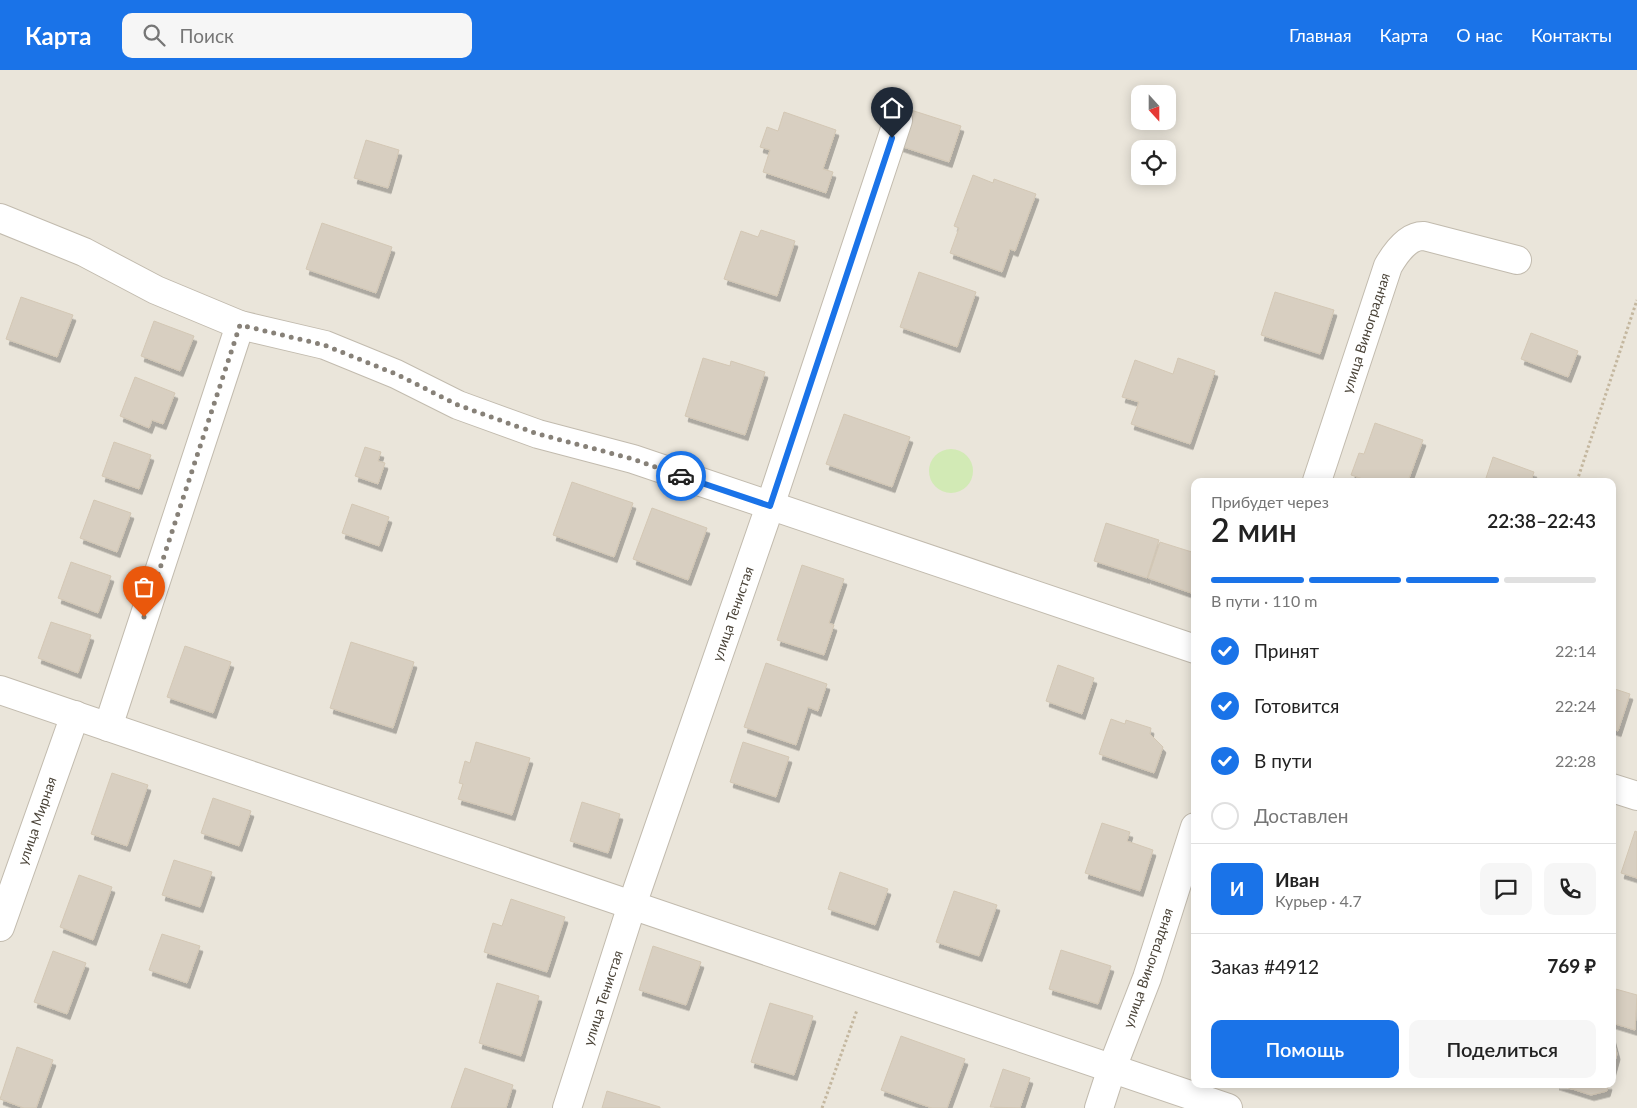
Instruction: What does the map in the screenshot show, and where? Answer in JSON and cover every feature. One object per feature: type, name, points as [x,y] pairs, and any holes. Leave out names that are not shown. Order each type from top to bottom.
[{"type":"lane","name":"улица Тенистая","points":[[567,1108],[632,905],[770,506],[898,120]]},
{"type":"lane","points":[[0,218],[84,252],[156,290],[240,325],[324,345],[396,374],[458,405],[538,434],[633,459],[1191,648]]},
{"type":"lane","name":"улица Виноградная","points":[[1318,478],[1388,266],[1394,255],[1406,244],[1420,236],[1517,260]]},
{"type":"lane","points":[[108,726],[240,325]]},
{"type":"lane","points":[[0,690],[1228,1108]]},
{"type":"lane","name":"улица Мирная","points":[[0,927],[75,715]]},
{"type":"lane","points":[[1616,789],[1637,796]]},
{"type":"lane","name":"улица Виноградная","points":[[1099,1108],[1112,1068],[1147,978],[1191,840]]},
{"type":"path","points":[[1578,478],[1637,300]]},
{"type":"path","points":[[822,1108],[866,986]]},
{"type":"shaded area","points":[[0,70],[1637,70],[1637,1108],[0,1108]]},
{"type":"green space","points":[[955,449],[967,455],[972,462],[972,480],[967,487],[960,492],[947,493],[939,490],[932,483],[929,467],[932,459],[939,452]]},
{"type":"building","points":[[911,110],[961,126],[949,162],[900,146]]},
{"type":"building","points":[[784,112],[836,130],[823,169],[833,172],[826,193],[763,172],[770,150],[760,147],[767,127],[778,131]]},
{"type":"building","points":[[366,140],[399,150],[388,188],[354,178]]},
{"type":"building","points":[[973,175],[993,183],[994,179],[1036,194],[1015,251],[1010,249],[1002,272],[950,253],[959,228],[954,226]]},
{"type":"building","points":[[322,223],[392,247],[376,293],[306,269]]},
{"type":"building","points":[[761,230],[795,241],[777,296],[724,279],[741,231],[758,237]]},
{"type":"building","points":[[919,272],[976,292],[957,347],[900,327]]},
{"type":"building","points":[[1275,292],[1334,310],[1320,354],[1261,335]]},
{"type":"building","points":[[21,297],[73,315],[57,357],[6,339]]},
{"type":"building","points":[[154,321],[194,336],[180,371],[141,356]]},
{"type":"building","points":[[1531,333],[1578,351],[1568,377],[1521,359]]},
{"type":"building","points":[[703,358],[730,366],[731,361],[765,372],[745,435],[685,416]]},
{"type":"building","points":[[1178,358],[1215,371],[1190,444],[1131,424],[1139,402],[1122,397],[1135,360],[1173,374]]},
{"type":"building","points":[[135,377],[175,393],[163,424],[152,420],[149,428],[120,416]]},
{"type":"building","points":[[844,414],[910,437],[892,487],[826,464]]},
{"type":"building","points":[[1375,423],[1423,440],[1409,478],[1360,478],[1351,475],[1359,453],[1364,454]]},
{"type":"building","points":[[114,442],[151,455],[139,489],[102,476]]},
{"type":"building","points":[[365,447],[381,452],[378,461],[385,463],[378,484],[355,476]]},
{"type":"building","points":[[1493,457],[1534,472],[1532,478],[1486,478]]},
{"type":"building","points":[[572,482],[633,503],[614,557],[553,535]]},
{"type":"building","points":[[94,500],[131,513],[117,552],[80,538]]},
{"type":"building","points":[[352,504],[389,517],[379,546],[342,533]]},
{"type":"building","points":[[652,508],[707,528],[688,580],[633,559]]},
{"type":"building","points":[[1106,523],[1159,540],[1147,578],[1094,561]]},
{"type":"building","points":[[1160,542],[1191,552],[1191,593],[1148,578]]},
{"type":"building","points":[[71,562],[111,576],[98,613],[58,598]]},
{"type":"building","points":[[802,565],[844,579],[829,623],[834,625],[824,655],[777,640]]},
{"type":"building","points":[[51,622],[91,635],[78,673],[38,658]]},
{"type":"building","points":[[351,642],[414,662],[393,728],[330,708]]},
{"type":"building","points":[[185,646],[231,662],[213,713],[167,697]]},
{"type":"building","points":[[766,663],[827,684],[818,711],[808,707],[796,745],[744,727]]},
{"type":"building","points":[[1058,665],[1094,678],[1082,714],[1046,701]]},
{"type":"building","points":[[1616,689],[1630,694],[1618,731],[1616,730]]},
{"type":"building","points":[[1111,719],[1125,724],[1126,720],[1151,728],[1150,734],[1163,747],[1154,773],[1099,754]]},
{"type":"building","points":[[476,742],[530,758],[512,815],[458,799],[463,784],[459,783],[465,761],[470,763]]},
{"type":"building","points":[[743,742],[789,757],[776,797],[730,782]]},
{"type":"building","points":[[112,773],[148,785],[127,846],[91,834]]},
{"type":"building","points":[[213,798],[251,811],[239,846],[201,833]]},
{"type":"building","points":[[582,802],[620,814],[608,853],[570,841]]},
{"type":"building","points":[[1102,823],[1130,832],[1127,841],[1153,850],[1140,891],[1085,873]]},
{"type":"building","points":[[1635,831],[1637,832],[1637,878],[1621,873]]},
{"type":"building","points":[[174,860],[212,872],[200,907],[162,895]]},
{"type":"building","points":[[840,872],[888,889],[875,925],[828,909]]},
{"type":"building","points":[[79,875],[112,887],[93,940],[60,927]]},
{"type":"building","points":[[954,891],[997,905],[979,956],[936,942]]},
{"type":"building","points":[[511,899],[565,917],[547,972],[484,952],[493,923],[502,926]]},
{"type":"building","points":[[162,934],[200,946],[187,983],[149,970]]},
{"type":"building","points":[[653,946],[701,962],[686,1005],[639,990]]},
{"type":"building","points":[[1061,950],[1111,966],[1098,1004],[1049,989]]},
{"type":"building","points":[[53,951],[86,963],[67,1014],[34,1002]]},
{"type":"building","points":[[497,983],[539,996],[521,1056],[479,1043]]},
{"type":"building","points":[[1616,989],[1637,995],[1635,1030],[1616,1024]]},
{"type":"building","points":[[770,1003],[813,1016],[794,1075],[751,1062]]},
{"type":"building","points":[[901,1036],[965,1059],[947,1108],[932,1108],[881,1090]]},
{"type":"building","points":[[17,1047],[53,1060],[36,1108],[24,1108],[0,1099]]},
{"type":"building","points":[[465,1068],[513,1085],[506,1108],[451,1108]]},
{"type":"building","points":[[1003,1069],[1030,1078],[1020,1108],[990,1107]]},
{"type":"building","points":[[1569,1088],[1608,1088],[1607,1091],[1591,1095]]},
{"type":"building","points":[[607,1091],[660,1107],[660,1108],[602,1108]]},
{"type":"way so far","points":[[144,617],[240,325],[324,345],[396,374],[458,405],[538,434],[633,459],[681,476]]},
{"type":"route","points":[[681,476],[770,506],[892,138]]}]
